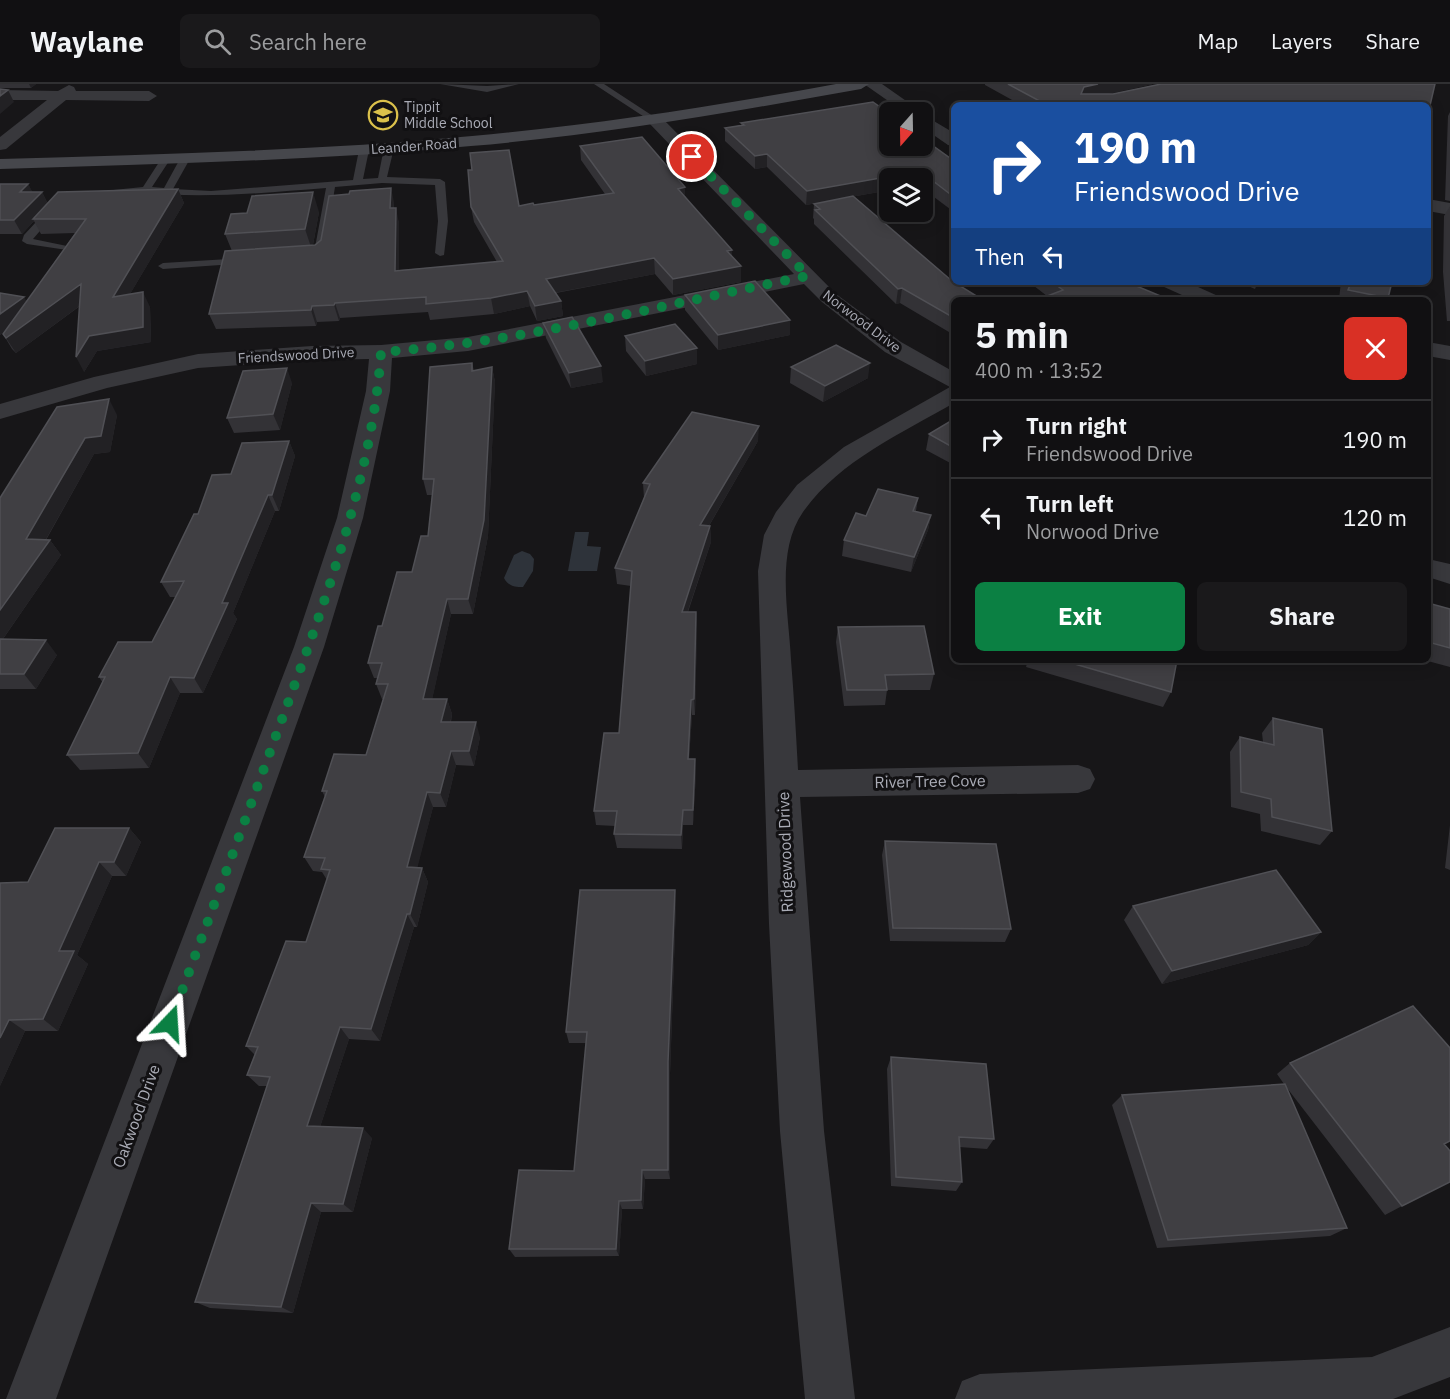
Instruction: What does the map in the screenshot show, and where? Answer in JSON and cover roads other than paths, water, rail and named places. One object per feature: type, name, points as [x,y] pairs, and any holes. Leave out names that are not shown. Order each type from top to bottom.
[{"type":"main road","name":"Leander Road","points":[[0,164],[364,150],[510,138],[655,120],[861,84]]},
{"type":"street","points":[[0,145],[77,84]]},
{"type":"street","points":[[872,84],[899,102]]},
{"type":"street","points":[[0,95],[149,96]]},
{"type":"street","name":"Norwood Drive","points":[[655,120],[829,298],[879,336],[951,379]]},
{"type":"street","points":[[933,126],[951,136]]},
{"type":"street","points":[[1431,206],[1450,209]]},
{"type":"street","name":"Friendswood Drive","points":[[0,412],[102,382],[198,361],[444,347],[504,338],[808,276]]},
{"type":"street","points":[[1175,285],[1204,297]]},
{"type":"street","points":[[1431,350],[1450,353]]},
{"type":"street","name":"Oakwood Drive","points":[[31,1399],[309,647],[350,518],[378,391],[381,352]]},
{"type":"street","name":"Ridgewood Drive","points":[[830,1399],[802,1131],[788,924],[772,571],[779,534],[795,504],[832,465],[951,395]]},
{"type":"street","points":[[1431,569],[1450,574]]},
{"type":"street","name":"River Tree Cove","points":[[783,784],[1078,779]]},
{"type":"street","points":[[980,1399],[1372,1382],[1450,1352]]},
{"type":"lane","points":[[444,84],[487,89],[514,84]]},
{"type":"lane","points":[[598,84],[655,120]]},
{"type":"lane","points":[[382,180],[389,148]]},
{"type":"lane","points":[[358,181],[364,150]]},
{"type":"lane","points":[[167,191],[186,157]]},
{"type":"lane","points":[[145,191],[166,158]]},
{"type":"lane","points":[[93,196],[135,189],[211,194],[358,181],[440,182],[443,221],[440,253]]},
{"type":"lane","points":[[301,258],[319,255],[331,185]]},
{"type":"lane","points":[[61,202],[28,237],[27,241],[63,248]]},
{"type":"lane","points":[[163,266],[255,261]]},
{"type":"place","name":"Tippit Middle School","points":[[383,115]]}]
